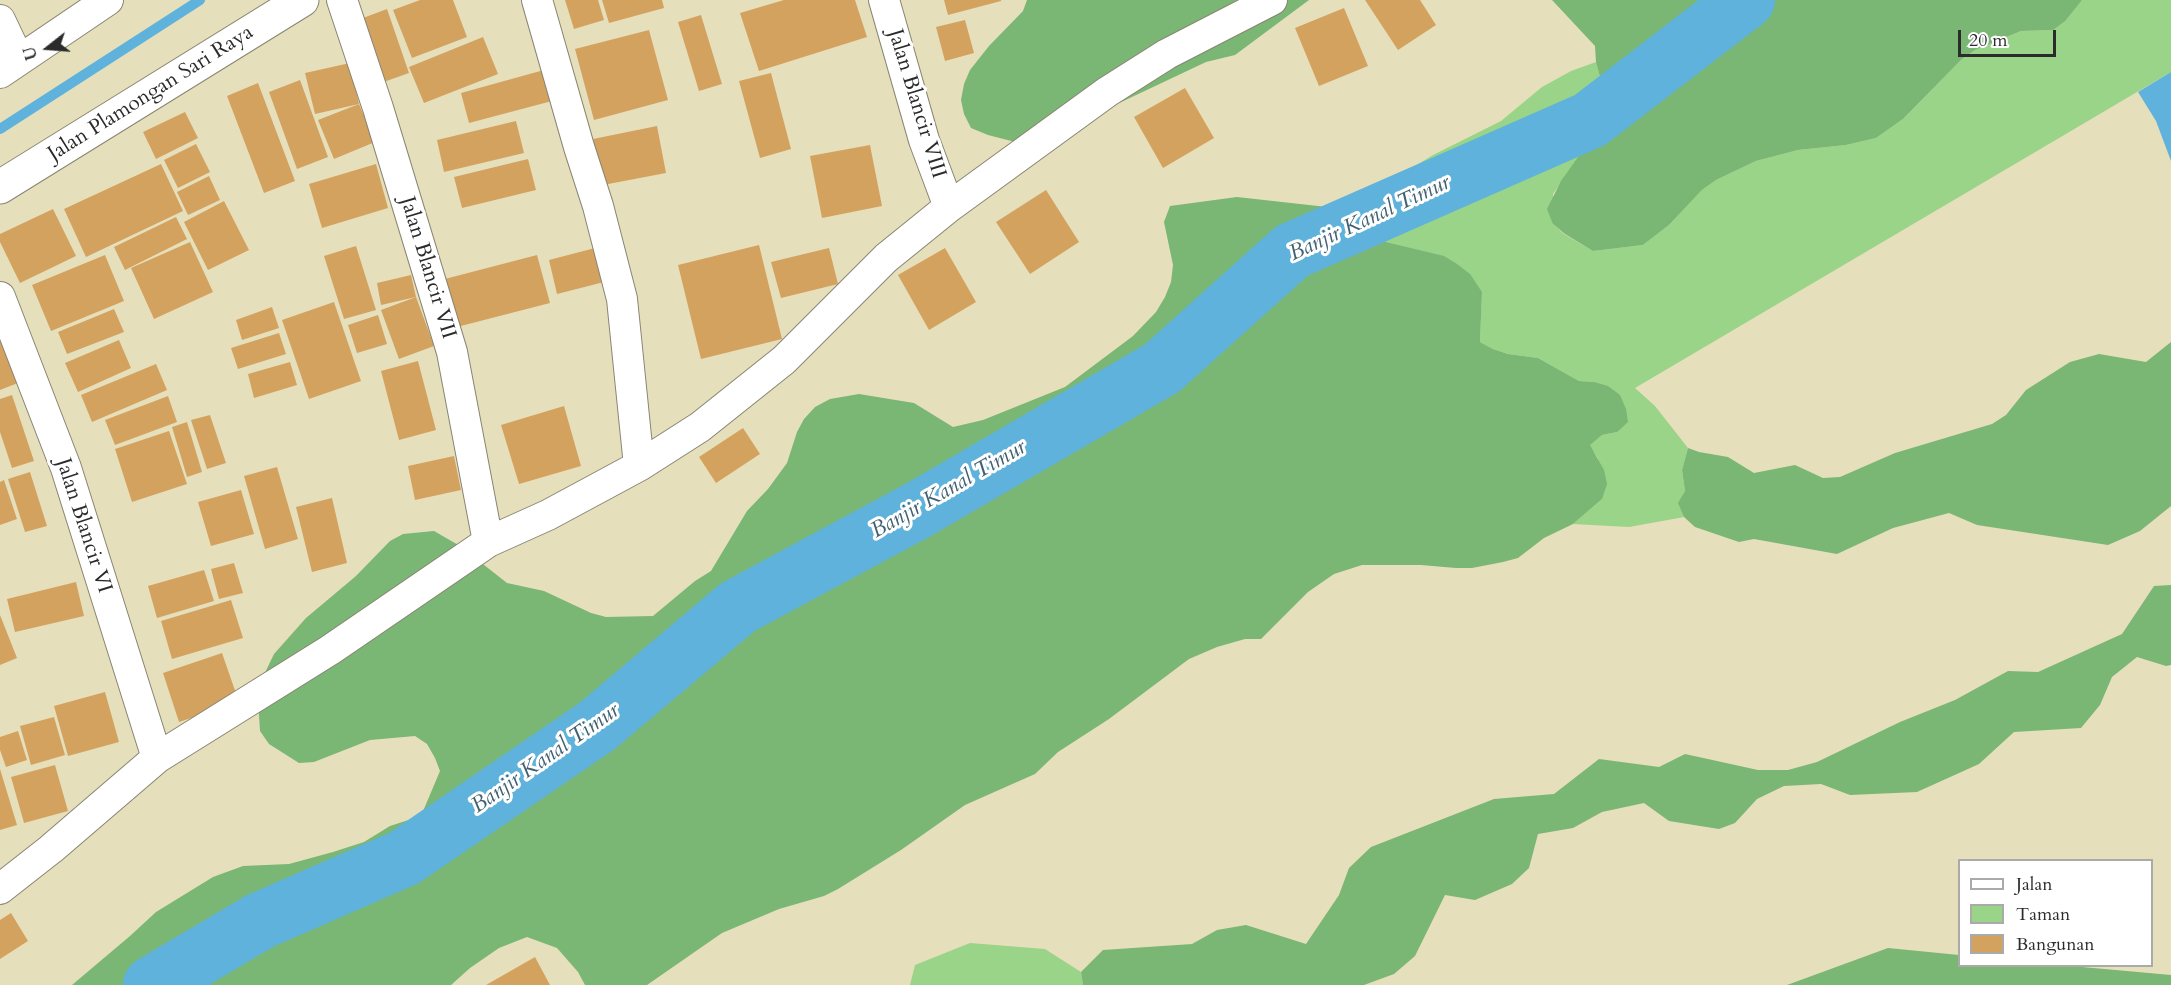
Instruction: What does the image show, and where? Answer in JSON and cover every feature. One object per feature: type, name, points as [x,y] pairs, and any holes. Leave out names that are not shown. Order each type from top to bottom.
[{"type":"street","points":[[0,20],[9,66],[108,0]]},
{"type":"street","name":"Jalan Plamongan Sari Raya","points":[[0,187],[302,0]]},
{"type":"street","name":"Jalan Blancir VII","points":[[342,0],[378,108],[452,352],[488,542]]},
{"type":"street","points":[[537,0],[598,206],[622,299],[639,466]]},
{"type":"street","name":"Jalan Blancir VIII","points":[[884,0],[924,140],[949,207]]},
{"type":"street","points":[[0,889],[51,849],[157,758],[330,650],[488,542],[548,515],[639,466],[700,427],[784,360],[886,258],[949,207],[1107,92],[1167,54],[1272,0]]},
{"type":"street","name":"Jalan Blancir VI","points":[[0,297],[66,468],[157,758]]},
{"type":"green space","points":[[1027,0],[1309,0],[1235,55],[1206,62],[1115,105],[1065,140],[1019,143],[971,128],[964,114],[961,100],[970,70],[989,46],[1023,11]]},
{"type":"green space","points":[[1552,0],[2082,0],[2065,21],[2053,30],[2021,31],[1975,50],[1961,60],[1903,119],[1876,138],[1846,145],[1798,150],[1756,161],[1716,180],[1702,190],[1669,225],[1643,245],[1593,251],[1553,224],[1547,209],[1561,181],[1598,129],[1601,95],[1595,46]]},
{"type":"green space","points":[[2082,0],[2171,0],[2171,72],[1635,388],[1655,406],[1688,448],[1682,470],[1685,491],[1679,503],[1684,517],[1629,527],[1573,524],[1602,499],[1598,458],[1589,445],[1602,435],[1617,432],[1594,382],[1579,381],[1538,358],[1508,354],[1480,342],[1482,292],[1400,247],[1376,240],[1345,209],[1433,155],[1501,121],[1542,87],[1571,71],[1596,62],[1600,77],[1598,129],[1553,194],[1553,224],[1564,234],[1593,251],[1643,245],[1669,225],[1702,190],[1716,180],[1756,161],[1798,150],[1846,145],[1876,138],[1903,119],[1961,60],[1975,50],[2021,31],[2053,30]]},
{"type":"green space","points":[[1237,197],[1345,209],[1377,240],[1444,256],[1470,274],[1482,292],[1480,342],[1508,354],[1538,358],[1579,381],[1608,386],[1620,395],[1628,422],[1617,432],[1602,435],[1590,445],[1604,470],[1607,484],[1602,499],[1573,524],[1544,538],[1518,558],[1472,568],[1362,565],[1334,574],[1308,592],[1261,639],[1245,639],[1217,647],[1189,659],[1109,719],[1058,752],[1035,774],[965,805],[901,850],[838,889],[824,896],[779,909],[722,933],[647,985],[585,985],[578,972],[557,948],[527,937],[499,948],[470,968],[451,985],[72,985],[156,912],[213,877],[243,866],[289,864],[333,852],[364,842],[390,826],[421,816],[440,771],[427,744],[415,736],[370,740],[314,762],[299,763],[269,744],[260,731],[258,699],[260,683],[274,654],[306,618],[356,576],[390,541],[403,534],[434,531],[460,546],[507,583],[544,591],[591,613],[606,617],[653,616],[695,581],[711,571],[747,511],[768,489],[787,463],[797,432],[804,419],[815,407],[830,399],[859,394],[914,403],[953,427],[983,420],[1065,387],[1133,336],[1156,312],[1165,297],[1171,282],[1173,265],[1164,222],[1170,206]]},
{"type":"green space","points":[[2171,342],[2171,506],[2140,531],[2108,545],[1977,525],[1949,513],[1893,528],[1837,554],[1754,539],[1739,542],[1695,527],[1684,517],[1678,503],[1685,491],[1682,470],[1688,448],[1728,457],[1754,473],[1795,465],[1823,478],[1840,477],[1895,453],[1992,424],[2006,415],[2026,390],[2070,362],[2099,354],[2146,362]]},
{"type":"green space","points":[[2171,585],[2171,665],[2166,666],[2137,657],[2112,677],[2100,705],[2081,728],[2014,732],[1979,764],[1917,792],[1850,795],[1821,784],[1784,786],[1757,799],[1735,823],[1719,829],[1669,821],[1644,803],[1602,812],[1573,828],[1538,834],[1529,868],[1512,884],[1475,900],[1445,895],[1415,956],[1394,974],[1364,985],[1083,985],[1081,972],[1103,950],[1192,944],[1217,930],[1246,925],[1306,944],[1339,895],[1349,868],[1371,847],[1494,799],[1554,794],[1599,759],[1659,767],[1685,754],[1758,770],[1788,770],[1817,762],[1900,722],[1955,700],[2008,671],[2038,672],[2122,634],[2154,586]]},
{"type":"green space","points":[[970,943],[1045,949],[1081,972],[1083,985],[910,985],[915,965]]},
{"type":"green space","points":[[1888,948],[1958,955],[1958,967],[2082,967],[2171,975],[2171,985],[1787,985]]},
{"type":"water","points":[[2171,72],[2171,161],[2156,121],[2138,92]]},
{"type":"building","points":[[420,0],[453,0],[467,37],[412,58],[393,10]]},
{"type":"building","points":[[565,0],[598,0],[604,20],[574,29]]},
{"type":"building","points":[[602,0],[662,0],[664,8],[609,23]]},
{"type":"building","points":[[784,0],[855,0],[867,37],[759,71],[740,13]]},
{"type":"building","points":[[944,0],[1001,0],[1001,1],[948,15]]},
{"type":"building","points":[[1365,0],[1420,0],[1436,25],[1398,50]]},
{"type":"building","points":[[1344,8],[1368,66],[1319,86],[1295,28]]},
{"type":"building","points":[[387,9],[409,73],[378,84],[355,21]]},
{"type":"building","points":[[701,15],[722,84],[699,91],[678,22]]},
{"type":"building","points":[[965,20],[974,53],[945,61],[936,27]]},
{"type":"building","points":[[649,30],[668,100],[594,120],[575,49]]},
{"type":"building","points":[[483,37],[498,74],[424,103],[409,67]]},
{"type":"building","points":[[350,63],[359,104],[315,114],[305,73]]},
{"type":"building","points":[[544,70],[552,101],[469,123],[461,93]]},
{"type":"building","points":[[771,73],[791,149],[760,158],[739,81]]},
{"type":"building","points":[[300,80],[328,157],[297,169],[269,92]]},
{"type":"building","points":[[258,83],[295,181],[264,193],[227,96]]},
{"type":"building","points":[[1185,88],[1214,138],[1163,168],[1134,117]]},
{"type":"building","points":[[359,104],[375,142],[334,159],[318,120]]},
{"type":"building","points":[[185,112],[198,138],[156,159],[143,132]]},
{"type":"building","points":[[516,121],[524,153],[444,172],[437,140]]},
{"type":"building","points":[[657,126],[666,173],[603,185],[593,139]]},
{"type":"building","points":[[196,144],[210,172],[178,188],[164,160]]},
{"type":"building","points":[[870,145],[882,206],[822,218],[810,156]]},
{"type":"building","points":[[528,159],[536,190],[462,208],[454,177]]},
{"type":"building","points":[[161,164],[183,211],[86,257],[64,209]]},
{"type":"building","points":[[376,164],[388,208],[322,228],[309,184]]},
{"type":"building","points":[[209,176],[220,200],[188,215],[177,192]]},
{"type":"building","points":[[1046,190],[1079,242],[1030,274],[996,222]]},
{"type":"building","points":[[224,201],[249,250],[208,270],[184,222]]},
{"type":"building","points":[[53,209],[76,256],[20,283],[0,242],[0,234]]},
{"type":"building","points":[[176,217],[187,239],[125,270],[114,247]]},
{"type":"building","points":[[190,242],[213,292],[154,319],[131,268]]},
{"type":"building","points":[[759,245],[782,339],[701,359],[678,265]]},
{"type":"building","points":[[356,246],[376,310],[344,319],[324,256]]},
{"type":"building","points":[[595,248],[604,282],[557,294],[549,260]]},
{"type":"building","points":[[829,248],[838,284],[781,298],[771,262]]},
{"type":"building","points":[[945,248],[976,302],[929,330],[898,275]]},
{"type":"building","points":[[105,255],[124,301],[51,331],[32,285]]},
{"type":"building","points":[[537,255],[550,303],[453,328],[441,280]]},
{"type":"building","points":[[411,275],[416,297],[381,305],[377,283]]},
{"type":"building","points":[[416,297],[434,346],[399,359],[381,310]]},
{"type":"building","points":[[334,302],[361,381],[309,399],[282,320]]},
{"type":"building","points":[[272,307],[279,328],[242,340],[236,320]]},
{"type":"building","points":[[114,309],[124,332],[67,354],[58,332]]},
{"type":"building","points":[[378,315],[387,344],[357,353],[348,325]]},
{"type":"building","points":[[0,322],[23,381],[0,390]]},
{"type":"building","points":[[279,333],[286,354],[238,369],[231,348]]},
{"type":"building","points":[[119,340],[131,368],[78,392],[65,363]]},
{"type":"building","points":[[418,361],[436,430],[399,440],[381,371]]},
{"type":"building","points":[[290,362],[297,385],[254,398],[248,374]]},
{"type":"building","points":[[156,364],[167,390],[92,422],[81,395]]},
{"type":"building","points":[[12,395],[34,461],[12,468],[0,432],[0,399]]},
{"type":"building","points":[[168,396],[177,422],[115,445],[105,420]]},
{"type":"building","points":[[564,406],[581,466],[519,484],[501,425]]},
{"type":"building","points":[[210,415],[226,463],[207,469],[191,420]]},
{"type":"building","points":[[187,422],[202,472],[187,477],[172,427]]},
{"type":"building","points":[[743,428],[760,454],[716,483],[699,457]]},
{"type":"building","points":[[169,431],[187,484],[132,502],[115,449]]},
{"type":"building","points":[[454,456],[461,490],[415,500],[408,466]]},
{"type":"building","points":[[277,467],[298,539],[265,549],[244,476]]},
{"type":"building","points":[[30,472],[47,526],[25,532],[8,479]]},
{"type":"building","points":[[4,480],[17,519],[0,525],[0,482]]},
{"type":"building","points":[[241,490],[254,534],[211,546],[198,502]]},
{"type":"building","points":[[332,498],[347,563],[312,572],[296,507]]},
{"type":"building","points":[[234,563],[243,593],[219,599],[211,569]]},
{"type":"building","points":[[204,570],[214,601],[157,618],[148,586]]},
{"type":"building","points":[[76,582],[84,616],[15,632],[7,599]]},
{"type":"building","points":[[231,600],[243,638],[172,659],[161,621]]},
{"type":"building","points":[[0,615],[17,658],[0,665]]},
{"type":"building","points":[[222,653],[239,702],[179,722],[163,673]]},
{"type":"building","points":[[105,692],[119,742],[68,756],[54,706]]},
{"type":"building","points":[[54,717],[65,755],[31,765],[20,726]]},
{"type":"building","points":[[18,731],[27,760],[6,767],[0,750],[0,737]]},
{"type":"building","points":[[55,765],[68,811],[24,823],[11,777]]},
{"type":"building","points":[[0,769],[17,825],[0,830]]},
{"type":"building","points":[[11,913],[28,941],[0,959],[0,920]]},
{"type":"building","points":[[535,957],[550,985],[486,985]]},
{"type":"waterway","points":[[0,129],[200,0]]},
{"type":"waterway","name":"Banjir Kanal Timur","points":[[152,985],[260,921],[404,858],[597,726],[738,607],[918,510],[1162,368],[1292,251],[1590,120],[1746,0]]}]
